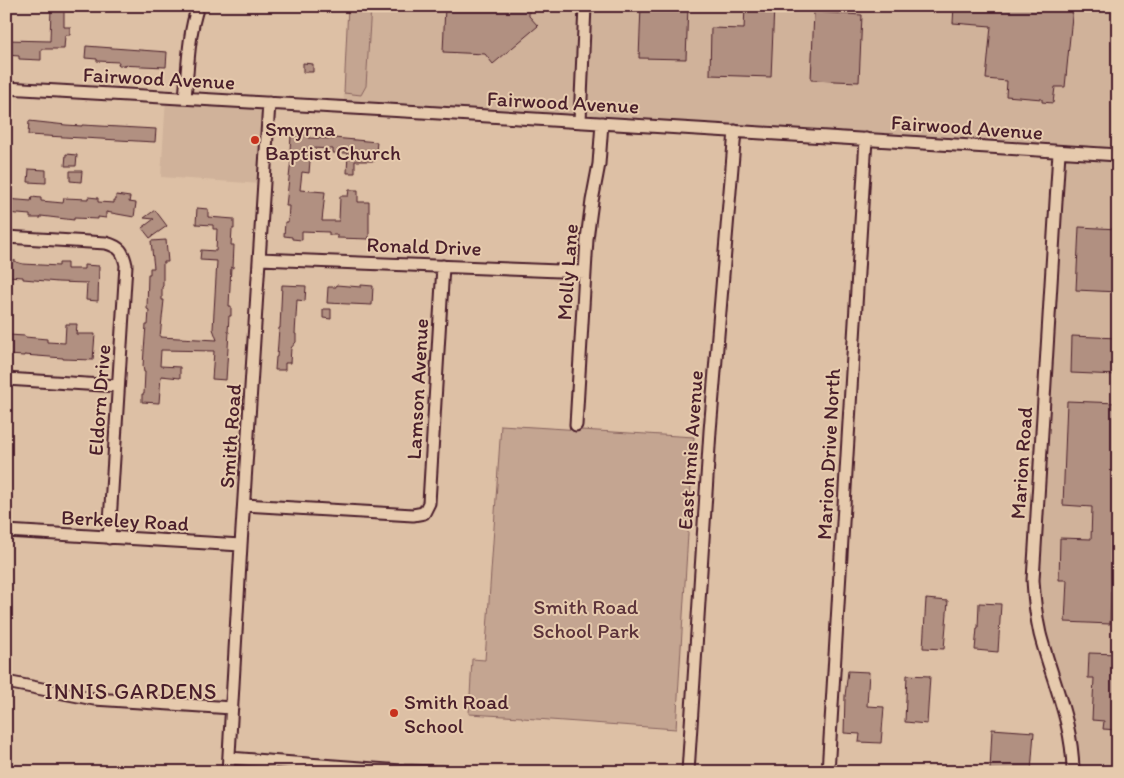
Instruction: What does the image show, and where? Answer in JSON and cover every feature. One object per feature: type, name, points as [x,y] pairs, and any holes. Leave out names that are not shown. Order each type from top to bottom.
[{"type":"street","points":[[185,98],[191,33],[198,6]]},
{"type":"street","points":[[580,122],[584,6]]},
{"type":"street","name":"Fairwood Avenue","points":[[6,88],[1118,155]]},
{"type":"street","name":"Smith Road","points":[[228,772],[270,103]]},
{"type":"street","name":"Molly Lane","points":[[576,425],[585,272],[592,201],[599,164],[602,123]]},
{"type":"street","name":"East Innis Avenue","points":[[688,772],[710,431],[735,131]]},
{"type":"street","name":"Marion Drive North","points":[[828,772],[866,139]]},
{"type":"street","name":"Marion Road","points":[[1059,152],[1033,580],[1034,605],[1040,633],[1068,725],[1074,772]]},
{"type":"street","name":"Eldorn Drive","points":[[6,237],[106,243],[117,246],[124,254],[126,265],[109,538]]},
{"type":"street","name":"Ronald Drive","points":[[260,259],[585,272]]},
{"type":"street","name":"Lamson Avenue","points":[[244,505],[413,515],[424,513],[429,503],[443,266]]},
{"type":"street","points":[[6,379],[118,386]]},
{"type":"street","name":"Berkeley Road","points":[[6,531],[241,545]]},
{"type":"street","points":[[6,682],[94,699],[232,708]]},
{"type":"street","points":[[229,758],[401,771],[443,772]]},
{"type":"shaded area","points":[[371,6],[1118,6],[1118,772],[1071,772],[1032,593],[1059,154],[343,109],[344,93],[361,95],[366,86]]},
{"type":"shaded area","points":[[166,98],[266,104],[261,184],[161,177]]},
{"type":"green space","points":[[348,6],[371,6],[366,86],[361,95],[344,93]]},
{"type":"green space","name":"Smith Road School Park","points":[[501,425],[694,437],[676,729],[469,714],[472,659],[485,660]]},
{"type":"building","points":[[445,6],[529,6],[529,16],[538,26],[493,64],[485,54],[443,52]]},
{"type":"building","points":[[641,6],[688,6],[686,59],[639,58]]},
{"type":"building","points":[[745,6],[774,6],[771,77],[710,75],[711,28],[744,29]]},
{"type":"building","points":[[954,6],[1073,6],[1065,87],[1055,87],[1053,103],[1042,102],[1042,99],[1006,96],[1007,81],[986,79],[991,26],[953,23]]},
{"type":"building","points":[[51,7],[64,7],[64,27],[70,27],[70,35],[65,35],[64,49],[41,49],[41,60],[19,59],[19,56],[6,55],[6,40],[50,41]]},
{"type":"building","points":[[814,12],[862,15],[859,82],[811,80]]},
{"type":"building","points":[[86,46],[167,52],[166,67],[118,65],[119,62],[97,61],[97,59],[85,58]]},
{"type":"building","points":[[303,63],[313,64],[313,72],[303,72]]},
{"type":"building","points":[[29,121],[66,125],[156,129],[155,142],[28,135]]},
{"type":"building","points":[[299,134],[309,135],[309,138],[377,142],[375,161],[355,161],[355,173],[347,173],[348,153],[333,153],[333,149],[311,148],[309,173],[302,172],[300,190],[325,192],[322,221],[339,221],[340,196],[348,196],[349,190],[358,190],[358,202],[369,202],[369,239],[337,238],[337,235],[329,235],[329,232],[302,231],[302,240],[284,236],[285,222],[288,222],[289,206],[286,206],[292,150],[290,150],[291,136],[299,136]]},
{"type":"building","points":[[66,154],[77,155],[76,166],[65,166]]},
{"type":"building","points":[[29,169],[46,170],[46,183],[28,182]]},
{"type":"building","points":[[70,171],[82,171],[81,182],[70,181]]},
{"type":"building","points":[[116,195],[130,197],[129,202],[136,203],[134,217],[106,212],[106,218],[74,218],[74,220],[41,216],[41,218],[30,218],[30,215],[6,213],[6,199],[31,201],[32,197],[41,198],[41,201],[63,203],[64,198],[88,199],[88,197],[98,198],[98,202],[114,203]]},
{"type":"building","points":[[197,208],[208,209],[208,217],[234,219],[231,245],[234,245],[233,268],[231,267],[229,306],[231,306],[231,316],[229,316],[226,380],[212,379],[214,351],[161,350],[160,366],[180,367],[180,378],[161,376],[159,403],[142,402],[145,372],[143,366],[144,351],[149,310],[147,309],[148,274],[150,274],[150,268],[154,268],[151,241],[166,240],[168,262],[163,262],[162,300],[164,300],[160,337],[217,340],[213,329],[217,261],[200,260],[201,250],[216,251],[217,229],[213,229],[213,225],[196,224]]},
{"type":"building","points":[[155,210],[167,226],[150,238],[142,228],[154,219],[144,218]]},
{"type":"building","points":[[1079,227],[1118,229],[1118,292],[1076,290]]},
{"type":"building","points":[[6,260],[23,264],[59,266],[59,263],[67,263],[67,269],[84,269],[84,265],[99,266],[98,301],[86,300],[87,283],[23,279],[23,277],[6,276]]},
{"type":"building","points":[[282,285],[306,286],[305,301],[297,300],[296,342],[291,348],[290,363],[285,363],[285,370],[275,370],[280,328]]},
{"type":"building","points":[[336,285],[373,286],[372,305],[327,303],[328,287],[336,287]]},
{"type":"building","points":[[323,309],[331,309],[331,319],[323,318]]},
{"type":"building","points":[[66,324],[77,324],[76,334],[95,334],[93,360],[8,355],[9,335],[47,339],[47,342],[65,343]]},
{"type":"building","points":[[1072,336],[1118,338],[1118,375],[1071,373]]},
{"type":"building","points":[[1067,401],[1118,403],[1118,515],[1115,515],[1113,574],[1118,574],[1118,592],[1111,591],[1110,624],[1065,622],[1067,580],[1059,580],[1060,538],[1091,539],[1092,507],[1063,505]]},
{"type":"building","points":[[926,599],[948,601],[944,649],[923,648]]},
{"type":"building","points":[[979,603],[1001,604],[998,652],[975,650]]},
{"type":"building","points":[[1089,653],[1118,654],[1118,730],[1103,729],[1104,721],[1092,720],[1094,678],[1088,678]]},
{"type":"building","points":[[848,671],[869,672],[867,706],[884,707],[881,743],[859,742],[860,734],[844,733]]},
{"type":"building","points":[[907,675],[930,676],[927,724],[905,722]]},
{"type":"building","points":[[992,729],[1034,732],[1031,772],[990,770]]},
{"type":"place","name":"Smyrna Baptist Church","points":[[255,140]]},
{"type":"place","name":"Smith Road School","points":[[394,713]]},
{"type":"district","name":"INNIS GARDENS","points":[[131,691]]}]
